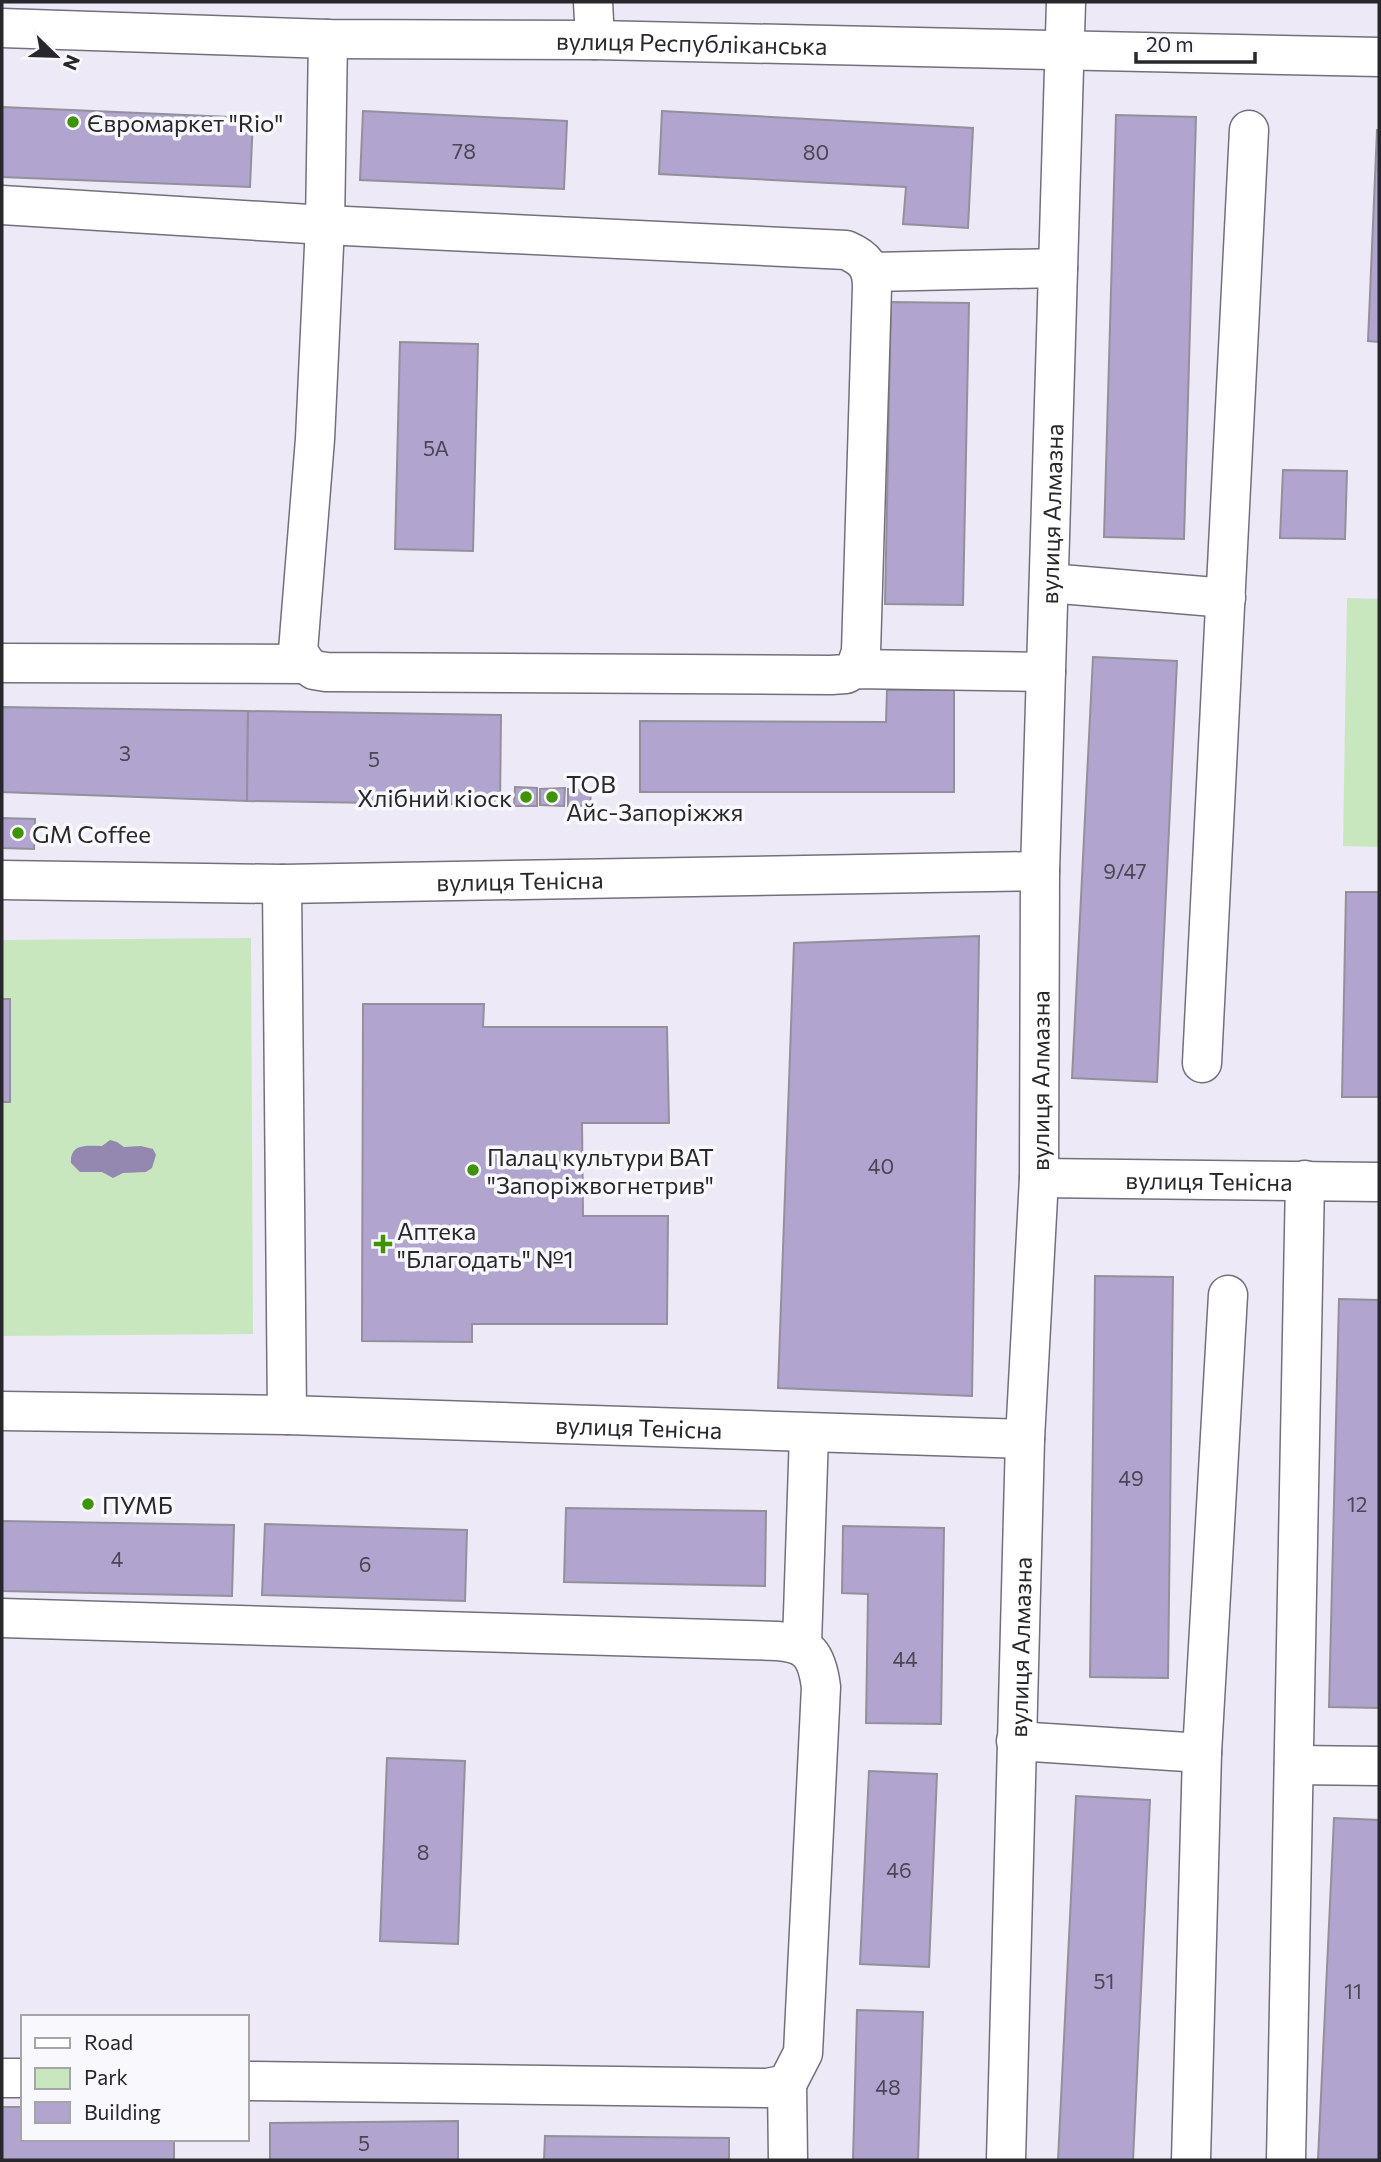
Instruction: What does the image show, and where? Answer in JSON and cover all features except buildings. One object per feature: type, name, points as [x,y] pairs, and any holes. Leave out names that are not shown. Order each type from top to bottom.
[{"type":"street","points":[[593,2],[594,40]]},
{"type":"street","name":"вулиця Алмазна","points":[[1006,2160],[1025,1439],[1039,1178],[1040,871],[1066,2]]},
{"type":"street","name":"вулиця Республіканська","points":[[2,27],[328,39],[594,40],[1065,48],[1379,57]]},
{"type":"street","points":[[328,39],[325,225],[315,439],[298,651],[306,664],[314,670],[326,672],[831,675],[846,674],[855,669],[1046,672]]},
{"type":"street","points":[[1202,1063],[1249,130]]},
{"type":"street","points":[[2,205],[325,225],[846,250],[859,256],[872,272],[861,652],[855,669]]},
{"type":"street","points":[[872,272],[1058,268]]},
{"type":"street","points":[[1049,583],[1226,598]]},
{"type":"street","points":[[2,663],[306,664]]},
{"type":"street","name":"вулиця Тенісна","points":[[2,880],[282,884],[1040,871]]},
{"type":"street","points":[[282,884],[287,1415]]},
{"type":"street","name":"вулиця Тенісна","points":[[1039,1178],[1379,1182]]},
{"type":"street","points":[[1286,2160],[1305,1180]]},
{"type":"street","points":[[1191,2160],[1202,1753],[1228,1295]]},
{"type":"street","name":"вулиця Тенісна","points":[[2,1411],[287,1415],[1025,1439]]},
{"type":"street","points":[[802,1644],[809,1434]]},
{"type":"street","points":[[2,1618],[777,1641],[802,1644],[813,1656],[819,1670],[821,1687],[803,2053],[787,2084],[788,2160]]},
{"type":"street","points":[[1016,1741],[1202,1753]]},
{"type":"street","points":[[1294,1765],[1379,1766]]},
{"type":"street","points":[[2,2078],[21,2078]]},
{"type":"street","points":[[248,2081],[767,2088],[787,2084]]},
{"type":"green space","points":[[1347,598],[1379,599],[1379,847],[1343,846]]},
{"type":"green space","points":[[251,938],[253,1334],[2,1336],[2,940]]},
{"type":"shaded area","points":[[110,1140],[124,1147],[141,1146],[153,1149],[156,1155],[152,1168],[146,1172],[123,1173],[113,1178],[102,1172],[80,1172],[71,1163],[76,1149],[102,1146]]},
{"type":"place","name":"Євромаркет \"Rio\"","points":[[73,122]]},
{"type":"place","name":"Хлібний кіоск","points":[[526,797]]},
{"type":"place","name":"ТОВ Айс-Запоріжжя","points":[[552,797]]},
{"type":"place","name":"GM Coffee","points":[[18,833]]},
{"type":"place","name":"Палац культури ВАТ \"Запоріжвогнетрив\"","points":[[473,1170]]},
{"type":"place","name":"Аптека \"Благодать\" №1","points":[[383,1244]]},
{"type":"place","name":"ПУМБ","points":[[88,1504]]}]
